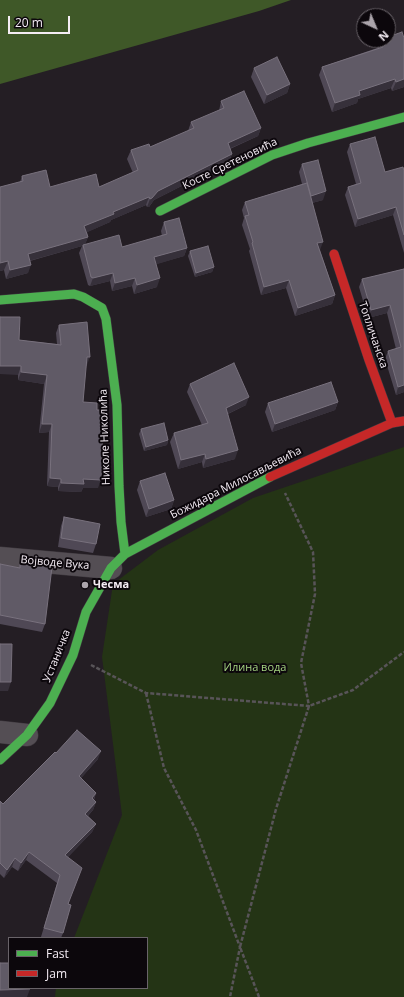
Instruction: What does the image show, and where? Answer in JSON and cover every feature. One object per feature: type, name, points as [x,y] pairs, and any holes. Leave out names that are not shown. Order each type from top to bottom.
[{"type":"street","name":"Косте Сретеновића","points":[[160,211],[272,155],[308,143],[404,117]]},
{"type":"street","name":"Топличанска","points":[[334,254],[368,360],[392,423]]},
{"type":"street","name":"Николе Николића","points":[[0,300],[74,294],[83,297],[102,308],[106,320],[117,405],[121,522],[118,560]]},
{"type":"street","name":"Божидара Милосављевића","points":[[118,560],[276,474],[392,423],[404,421]]},
{"type":"street","name":"Војводе Вука","points":[[0,558],[118,560]]},
{"type":"street","name":"Устаничка","points":[[0,760],[27,735],[50,703],[73,655],[86,612],[118,560]]},
{"type":"street","points":[[0,732],[27,735]]},
{"type":"path","points":[[230,997],[240,948],[276,809],[309,706],[301,663],[315,594],[313,552],[276,474]]},
{"type":"path","points":[[73,655],[146,693],[309,706],[353,690],[404,652]]},
{"type":"path","points":[[146,693],[164,768],[196,830],[259,997]]},
{"type":"green space","points":[[0,0],[291,0],[259,11],[0,84]]},
{"type":"green space","name":"Илина вода","points":[[404,447],[404,997],[55,997],[56,989],[148,989],[148,937],[74,937],[122,815],[102,657],[113,584],[158,550],[253,498]]},
{"type":"building","points":[[402,32],[404,38],[404,79],[396,82],[395,79],[359,91],[360,95],[335,103],[322,67],[380,48],[396,48],[396,34]]},
{"type":"building","points":[[277,57],[290,84],[267,95],[254,68]]},
{"type":"building","points":[[244,91],[261,128],[228,143],[232,154],[158,191],[150,199],[149,197],[113,212],[114,214],[84,226],[88,237],[28,254],[31,265],[10,270],[8,261],[0,263],[0,187],[23,181],[22,176],[46,170],[50,187],[96,174],[99,187],[138,170],[131,150],[149,144],[150,147],[194,128],[191,122],[224,108],[221,101]]},
{"type":"building","points":[[375,137],[385,172],[403,167],[404,235],[396,207],[358,219],[348,187],[361,183],[350,144]]},
{"type":"building","points":[[318,160],[326,191],[311,196],[302,164]]},
{"type":"building","points":[[307,183],[323,242],[317,243],[335,295],[298,308],[289,280],[264,287],[245,216],[249,215],[245,202]]},
{"type":"building","points":[[179,218],[187,248],[154,257],[160,278],[137,285],[135,278],[115,283],[113,273],[93,278],[91,277],[83,245],[119,235],[122,247],[167,234],[164,222]]},
{"type":"building","points":[[208,246],[214,267],[196,273],[190,251]]},
{"type":"building","points":[[404,269],[404,385],[398,387],[388,351],[401,347],[390,305],[371,310],[362,279]]},
{"type":"building","points":[[0,317],[20,317],[19,340],[61,345],[59,325],[87,322],[90,357],[87,357],[83,402],[97,403],[97,410],[104,410],[101,480],[83,479],[84,484],[61,483],[61,479],[50,478],[52,424],[42,424],[47,375],[21,372],[21,366],[0,366]]},
{"type":"building","points":[[234,363],[249,397],[226,408],[238,450],[206,459],[205,454],[181,460],[174,433],[208,423],[190,384]]},
{"type":"building","points":[[331,382],[338,402],[275,424],[268,403]]},
{"type":"building","points":[[164,423],[168,440],[146,447],[141,429]]},
{"type":"building","points":[[165,473],[174,500],[149,509],[140,481]]},
{"type":"building","points":[[64,517],[100,524],[96,544],[61,538]]},
{"type":"building","points":[[0,564],[20,568],[20,564],[52,567],[45,624],[0,615]]},
{"type":"building","points":[[0,644],[12,644],[11,682],[0,682]]},
{"type":"building","points":[[77,730],[101,751],[79,776],[96,793],[92,798],[96,802],[85,814],[96,824],[65,855],[82,868],[68,904],[71,905],[63,933],[44,928],[60,875],[29,852],[21,863],[15,858],[7,870],[0,863],[0,801],[3,804],[55,752],[56,753]]},
{"type":"building","points":[[0,963],[8,963],[8,989],[30,989],[0,990]]},
{"type":"traffic: fast","points":[[160,211],[272,155],[308,143],[404,117]]},
{"type":"traffic: fast","points":[[0,300],[74,294],[83,297],[102,308],[106,319],[117,405],[119,486],[125,554]]},
{"type":"traffic: fast","points":[[0,760],[27,735],[50,703],[73,655],[86,612],[111,568],[125,554],[270,477]]},
{"type":"traffic: jam","points":[[334,254],[369,360],[392,423]]},
{"type":"traffic: jam","points":[[270,477],[392,423],[404,421]]},
{"type":"place","name":"Чесма","points":[[85,585]]}]
